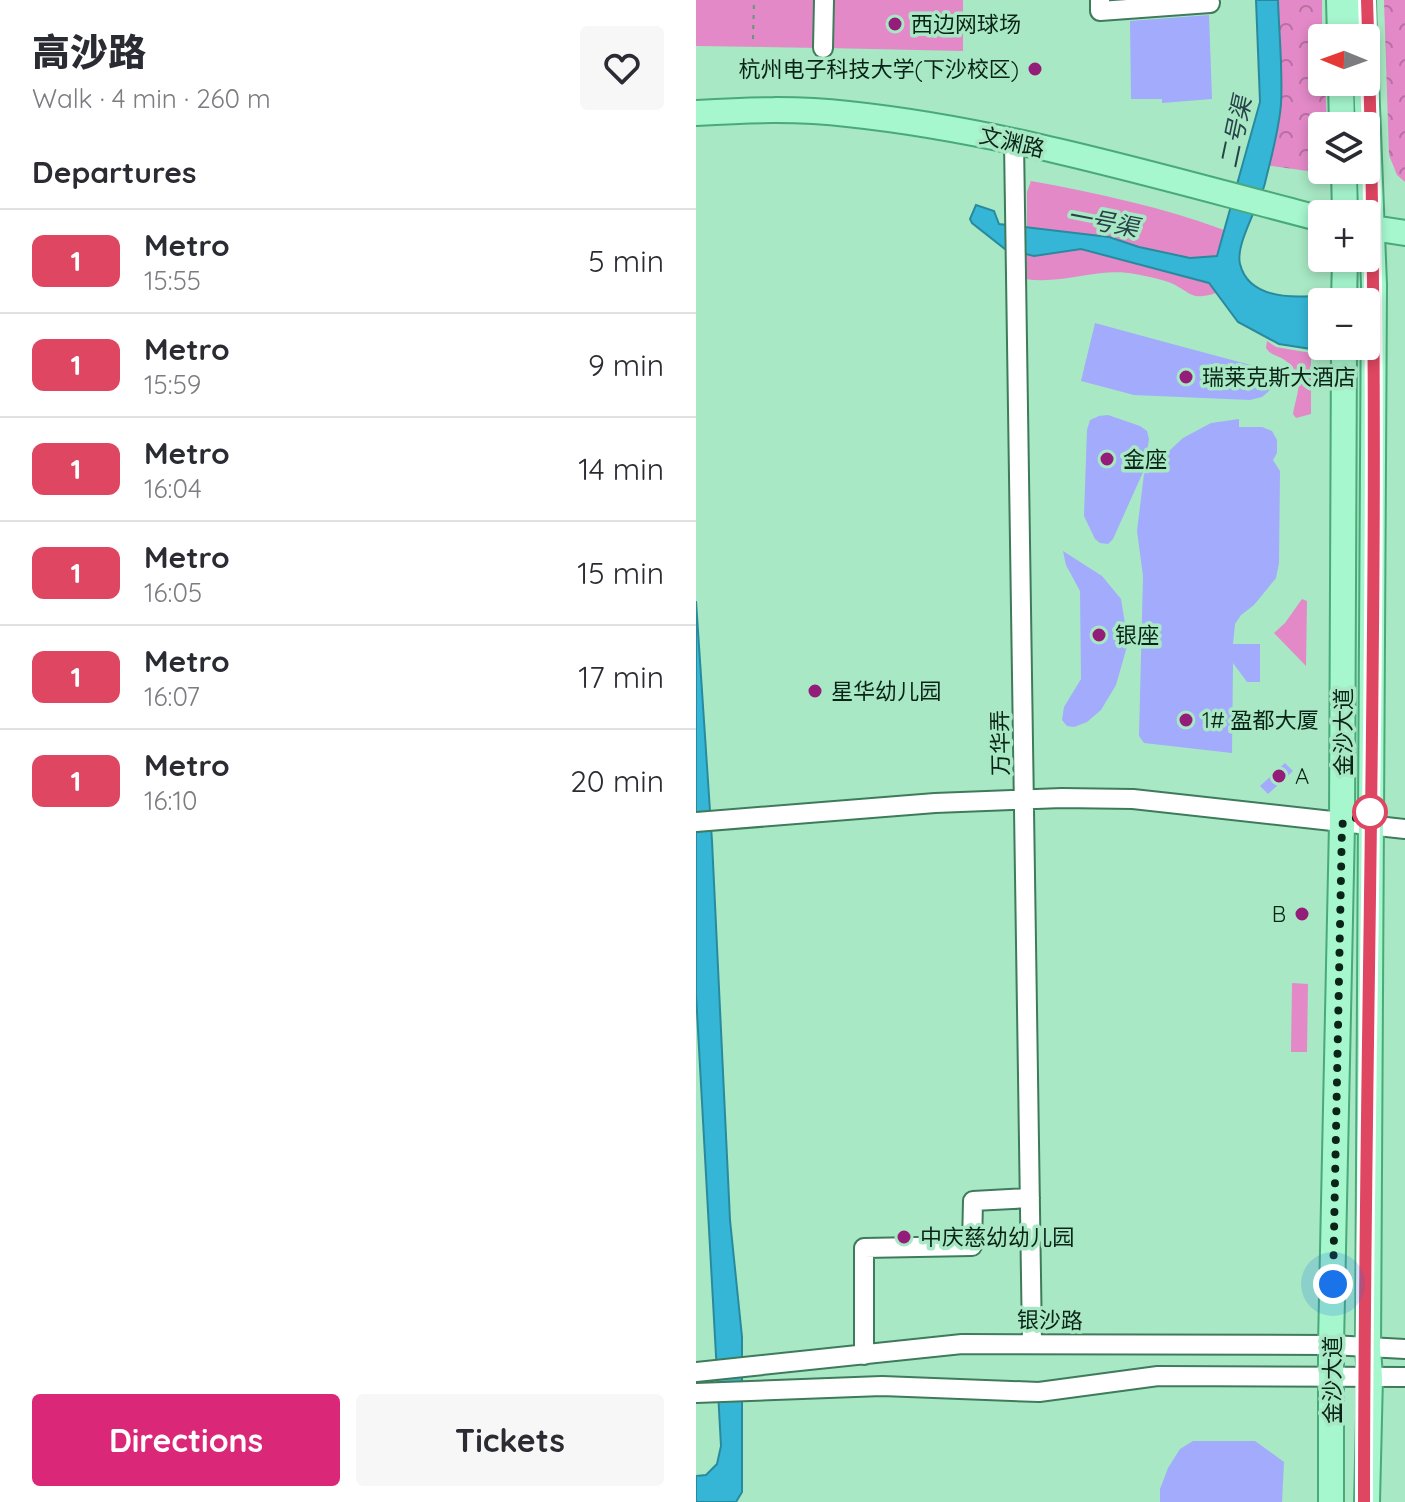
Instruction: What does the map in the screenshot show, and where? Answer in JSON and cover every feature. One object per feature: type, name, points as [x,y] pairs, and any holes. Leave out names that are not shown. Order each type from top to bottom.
[{"type":"main road","points":[[1339,0],[1340,24]]},
{"type":"main road","points":[[1363,0],[1364,24]]},
{"type":"main road","name":"金沙大道","points":[[1366,96],[1368,200]]},
{"type":"main road","name":"文渊路","points":[[696,113],[761,109],[845,113],[945,127],[1308,215]]},
{"type":"main road","points":[[1380,229],[1405,233]]},
{"type":"main road","name":"金沙大道","points":[[1367,1502],[1370,1377],[1372,272]]},
{"type":"main road","name":"金沙大道","points":[[1331,1502],[1331,1345],[1342,824],[1344,360]]},
{"type":"street","points":[[823,48],[824,0]]},
{"type":"street","points":[[1100,0],[1100,11],[1210,3]]},
{"type":"street","name":"万华弄","points":[[1014,142],[1032,1343]]},
{"type":"street","points":[[696,822],[935,803],[1133,799],[1405,829]]},
{"type":"street","points":[[864,1355],[864,1248],[972,1246],[973,1201],[1030,1198]]},
{"type":"street","name":"银沙路","points":[[696,1372],[962,1344],[1331,1345],[1405,1349]]},
{"type":"street","points":[[696,1393],[855,1386],[937,1386],[1039,1392],[1158,1376],[1405,1377]]},
{"type":"path","points":[[753,39],[754,0]]},
{"type":"green space","points":[[696,0],[821,0],[820,48],[696,46]]},
{"type":"green space","name":"西边网球场","points":[[827,0],[963,0],[963,51],[826,48]]},
{"type":"green space","points":[[1270,0],[1322,0],[1322,24],[1308,24],[1308,96],[1326,96],[1326,112],[1308,112],[1308,171],[1251,163],[1266,104]]},
{"type":"green space","points":[[1384,0],[1405,0],[1405,182],[1397,175],[1389,155]]},
{"type":"green space","points":[[1031,181],[1129,201],[1224,230],[1217,256],[1190,258],[1109,237],[1027,229],[1027,192]]},
{"type":"green space","points":[[1081,249],[1209,283],[1216,293],[1196,296],[1163,280],[1121,272],[1053,280],[1025,279],[1025,253],[1034,256]]},
{"type":"green space","points":[[1267,341],[1276,347],[1308,352],[1308,360],[1311,360],[1311,414],[1296,418],[1293,414],[1298,386],[1296,373],[1286,361],[1266,348]]},
{"type":"green space","points":[[1302,599],[1307,601],[1306,666],[1274,633]]},
{"type":"green space","points":[[1292,983],[1308,984],[1307,1052],[1291,1052]]},
{"type":"water","points":[[1256,0],[1278,0],[1281,104],[1277,134],[1265,183],[1239,256],[1244,275],[1259,289],[1279,295],[1308,296],[1308,349],[1279,344],[1238,322],[1209,283],[1081,249],[1034,256],[1005,249],[970,219],[976,205],[994,211],[999,224],[1109,237],[1190,258],[1217,256],[1260,102]]},
{"type":"water","points":[[696,601],[712,841],[730,1220],[742,1337],[742,1492],[736,1502],[696,1502],[696,1476],[706,1475],[717,1464],[721,1446],[696,994]]},
{"type":"building","points":[[1209,15],[1212,99],[1162,103],[1162,99],[1131,99],[1130,21]]},
{"type":"building","points":[[1095,323],[1277,372],[1269,391],[1262,397],[1250,400],[1134,395],[1081,381]]},
{"type":"building","points":[[1108,415],[1140,426],[1147,431],[1149,439],[1144,470],[1108,544],[1095,539],[1084,516],[1087,430],[1090,420]]},
{"type":"building","points":[[1239,419],[1239,427],[1262,427],[1272,431],[1277,440],[1277,453],[1273,460],[1280,471],[1279,563],[1276,578],[1235,624],[1233,644],[1260,644],[1260,682],[1247,682],[1233,663],[1232,753],[1144,743],[1139,736],[1143,576],[1137,531],[1144,474],[1183,438],[1211,423]]},
{"type":"building","points":[[1063,551],[1102,576],[1121,599],[1128,643],[1116,685],[1101,710],[1087,722],[1074,727],[1067,726],[1062,720],[1064,707],[1081,679],[1080,591],[1066,565]]},
{"type":"building","name":"A","points":[[1285,763],[1293,771],[1268,794],[1260,786]]},
{"type":"building","points":[[1193,1441],[1255,1441],[1284,1462],[1282,1502],[1160,1502],[1160,1489],[1168,1468],[1180,1449]]},
{"type":"metro line","name":"1","points":[[1364,1502],[1375,280],[1367,0]]},
{"type":"place","name":"西边网球场","points":[[895,24]]},
{"type":"place","name":"杭州电子科技大学(下沙校区)","points":[[1035,69]]},
{"type":"place","name":"瑞莱克斯大酒店","points":[[1186,377]]},
{"type":"place","name":"金座","points":[[1107,459]]},
{"type":"place","name":"银座","points":[[1099,635]]},
{"type":"place","name":"星华幼儿园","points":[[815,691]]},
{"type":"place","name":"1# 盈都大厦","points":[[1186,720]]},
{"type":"place","name":"A","points":[[1279,776]]},
{"type":"place","name":"B","points":[[1302,914]]},
{"type":"place","name":"中庆慈幼幼儿园","points":[[904,1237]]},
{"type":"route","points":[[1333,1284],[1342,824],[1370,812]]},
{"type":"water label","name":"二号渠","points":[[1235,132]]},
{"type":"water label","name":"一号渠","points":[[1103,221]]}]
